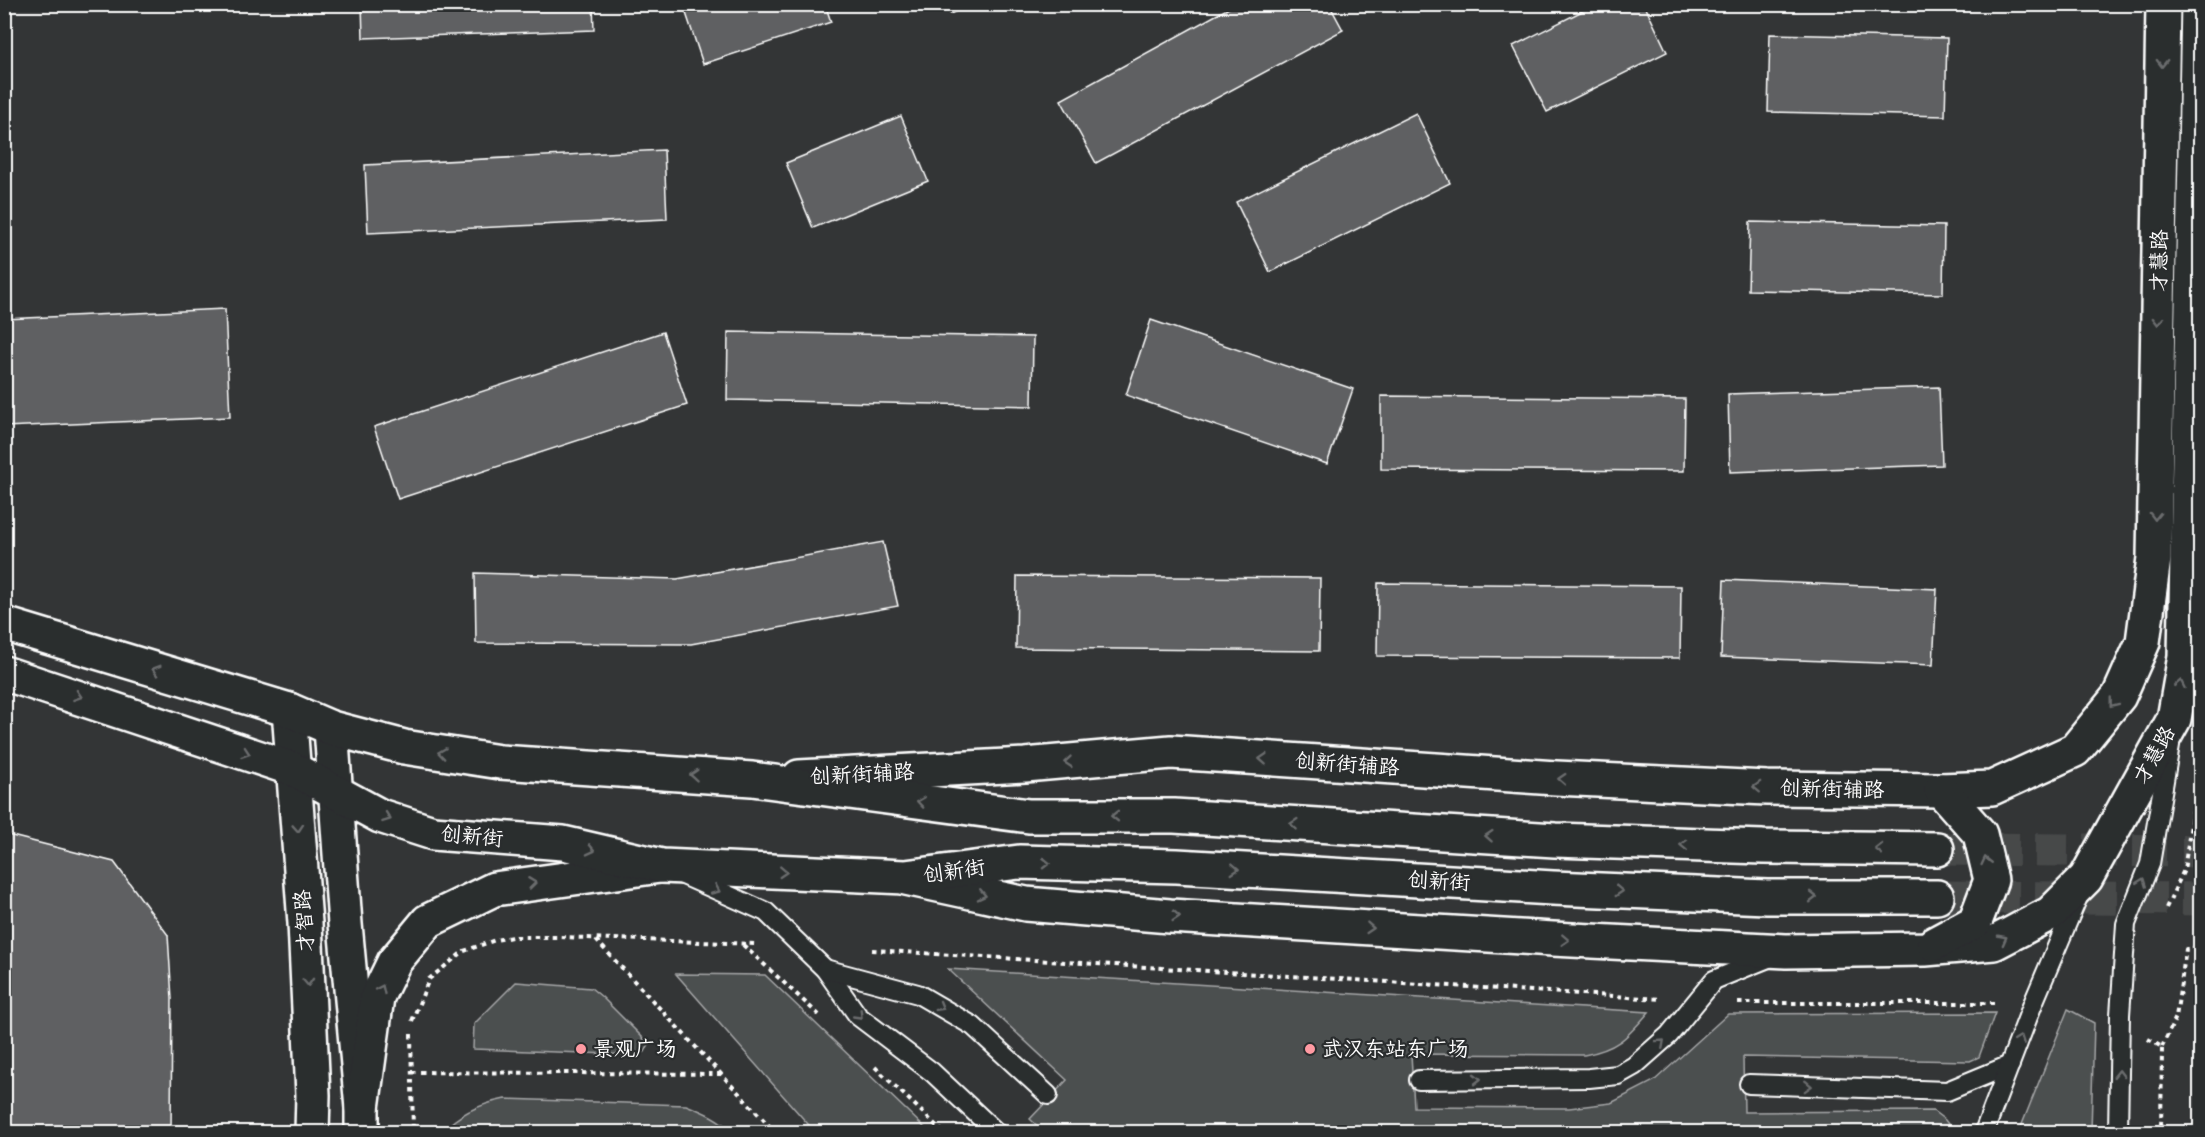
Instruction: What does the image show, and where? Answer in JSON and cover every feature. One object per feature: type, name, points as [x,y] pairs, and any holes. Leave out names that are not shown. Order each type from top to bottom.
[{"type":"street","name":"才慧路","points":[[1941,790],[1992,788],[2075,750],[2119,696],[2143,642],[2154,558],[2163,4]]},
{"type":"street","name":"才慧路","points":[[1924,950],[1994,944],[2051,913],[2086,878],[2174,719],[2186,656],[2198,4]]},
{"type":"street","points":[[4,624],[289,710],[331,728],[404,747],[500,762],[752,779],[1029,816],[1174,816],[1555,840],[1763,848],[1937,849]]},
{"type":"street","name":"创新街","points":[[4,673],[293,769],[336,790],[380,816],[433,833],[563,843],[662,866],[905,877],[1019,862],[1177,866],[1553,888],[1767,897],[1937,897]]},
{"type":"street","name":"才智路","points":[[289,710],[305,923],[313,1095],[312,1132]]},
{"type":"street","name":"才智路","points":[[331,728],[362,1120]]},
{"type":"street","name":"创新街辅路","points":[[752,779],[1025,765],[1171,752],[1556,778],[1767,788],[1941,790]]},
{"type":"street","points":[[905,877],[1026,904],[1541,939],[1786,951],[1924,950],[1975,922],[1991,880],[1980,834],[1941,790]]},
{"type":"street","points":[[362,1120],[376,997],[394,962],[428,921],[494,888],[662,866]]},
{"type":"lane","points":[[2118,1132],[2120,1015],[2126,924],[2150,864],[2174,719]]},
{"type":"lane","points":[[662,866],[766,912],[825,969],[858,1016],[932,1072],[996,1132]]},
{"type":"lane","points":[[1984,1132],[2086,878]]},
{"type":"lane","points":[[1419,1080],[1589,1078],[1618,1075],[1634,1066],[1669,1035],[1714,980],[1786,951]]},
{"type":"lane","points":[[825,969],[918,994],[973,1026],[1048,1095]]},
{"type":"lane","points":[[1749,1084],[1947,1090],[2010,1065]]},
{"type":"path","points":[[2165,910],[2184,870],[2200,765]]},
{"type":"path","points":[[413,1132],[411,1026],[429,979],[464,951],[495,940],[512,937],[755,944]]},
{"type":"path","points":[[595,939],[775,1132]]},
{"type":"path","points":[[862,949],[1666,1000]]},
{"type":"path","points":[[2162,1132],[2162,1047],[2176,1017],[2186,949],[2200,949]]},
{"type":"path","points":[[1738,1003],[1994,1003]]},
{"type":"path","points":[[2143,1035],[2162,1047]]},
{"type":"path","points":[[411,1072],[721,1074]]},
{"type":"shaded area","points":[[948,969],[1649,1012],[1621,1041],[1605,1049],[1584,1055],[1411,1054],[1414,1107],[1569,1108],[1611,1103],[1654,1081],[1728,1014],[1995,1013],[1979,1057],[1970,1061],[1743,1057],[1744,1112],[1933,1111],[1945,1120],[1954,1132],[1044,1132],[1030,1119],[1067,1080]]},
{"type":"shaded area","points":[[676,974],[765,975],[929,1132],[815,1132]]},
{"type":"shaded area","points":[[516,982],[591,988],[649,1044],[645,1052],[638,1055],[473,1049],[474,1024]]},
{"type":"shaded area","points":[[2068,1009],[2094,1023],[2091,1132],[2019,1132]]},
{"type":"shaded area","points":[[505,1099],[686,1105],[711,1116],[732,1132],[442,1132],[470,1110]]},
{"type":"building","points":[[362,4],[593,4],[594,30],[363,38]]},
{"type":"building","points":[[683,4],[825,4],[831,22],[703,64]]},
{"type":"building","points":[[946,4],[972,4],[950,14]]},
{"type":"building","points":[[1236,4],[1329,4],[1343,30],[1096,163],[1061,100]]},
{"type":"building","points":[[1596,4],[1644,4],[1667,52],[1547,112],[1513,46]]},
{"type":"building","points":[[1770,34],[1947,38],[1945,116],[1768,112]]},
{"type":"building","points":[[1416,113],[1450,183],[1270,272],[1236,202]]},
{"type":"building","points":[[901,116],[928,181],[813,228],[786,163]]},
{"type":"building","points":[[664,150],[667,219],[368,233],[365,165]]},
{"type":"building","points":[[1750,222],[1944,226],[1943,294],[1748,290]]},
{"type":"building","points":[[225,309],[230,417],[4,427],[4,319]]},
{"type":"building","points":[[1151,320],[1353,389],[1327,464],[1126,395]]},
{"type":"building","points":[[663,332],[687,405],[398,499],[374,427]]},
{"type":"building","points":[[728,332],[1033,337],[1032,406],[727,400]]},
{"type":"building","points":[[1939,387],[1942,465],[1730,472],[1728,394]]},
{"type":"building","points":[[1381,396],[1685,399],[1684,471],[1381,469]]},
{"type":"building","points":[[883,542],[898,606],[691,644],[476,643],[475,573],[677,579]]},
{"type":"building","points":[[1017,576],[1320,578],[1319,651],[1016,648]]},
{"type":"building","points":[[1724,580],[1937,589],[1933,665],[1721,657]]},
{"type":"building","points":[[1378,583],[1681,586],[1680,658],[1377,656]]},
{"type":"building","points":[[4,834],[114,862],[168,935],[172,999],[171,1132],[4,1132]]},
{"type":"tunnel","points":[[1937,849],[2200,851]]},
{"type":"tunnel","points":[[1937,897],[2200,899]]},
{"type":"place","name":"景观广场","points":[[581,1049]]},
{"type":"place","name":"武汉东站东广场","points":[[1310,1049]]}]
